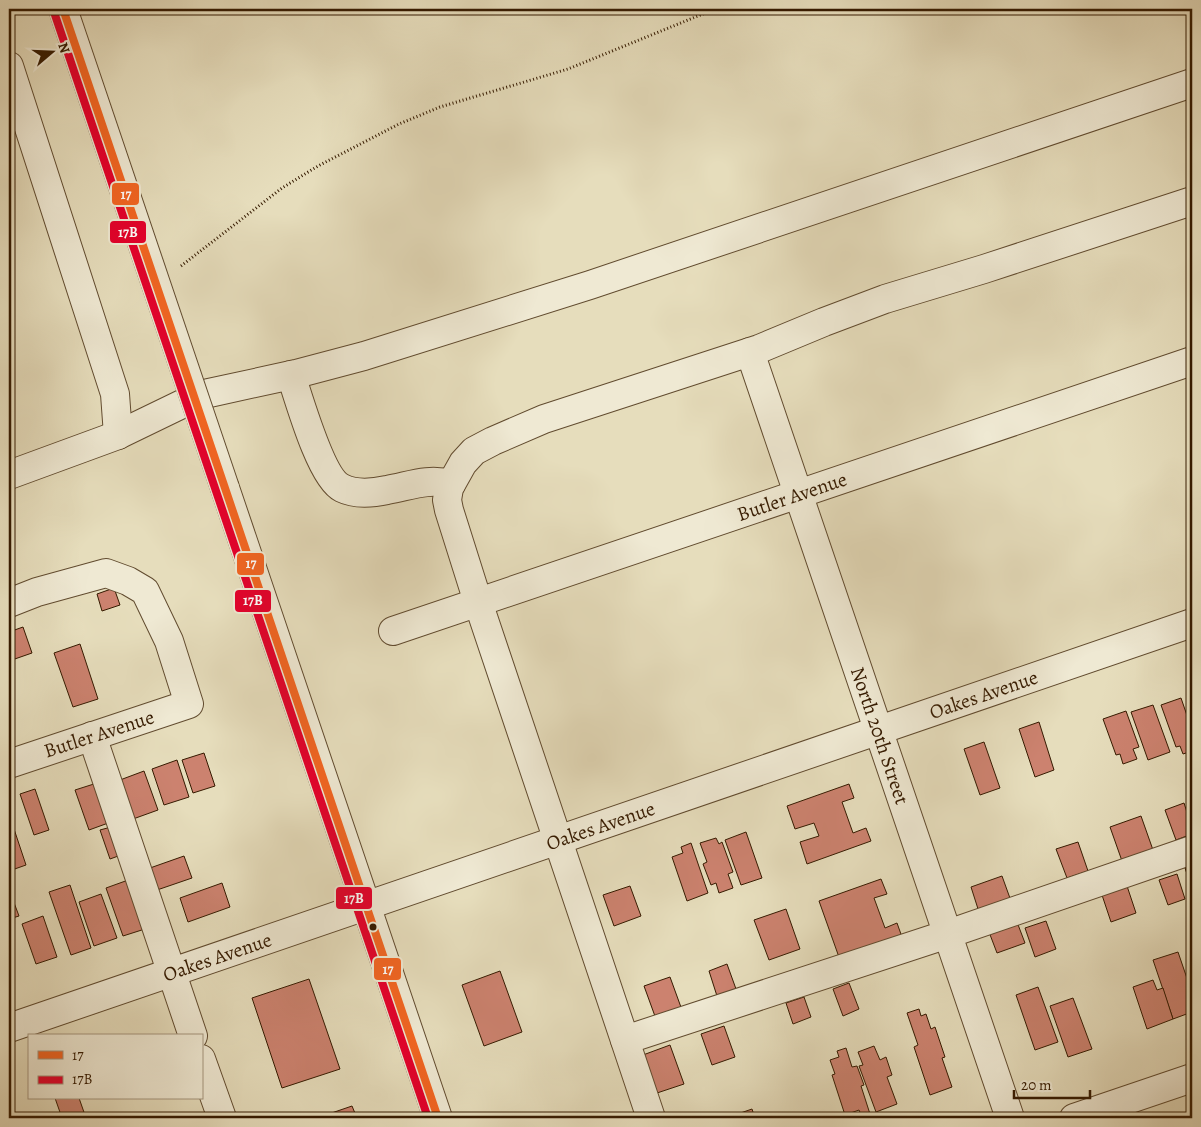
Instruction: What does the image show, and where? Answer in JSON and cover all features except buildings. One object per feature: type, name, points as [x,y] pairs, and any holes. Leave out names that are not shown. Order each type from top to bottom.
[{"type":"street","points":[[63,9],[438,1118]]},
{"type":"street","points":[[9,66],[115,394],[118,435]]},
{"type":"street","points":[[9,475],[118,435],[209,393],[291,375],[364,356],[590,285],[1192,84]]},
{"type":"street","points":[[651,1118],[449,510],[448,500],[451,484],[463,462],[474,451],[544,419],[750,352],[885,299],[984,270],[1192,201]]},
{"type":"street","name":"North 20th Street","points":[[750,352],[1010,1118]]},
{"type":"street","name":"Butler Avenue","points":[[392,631],[1192,361]]},
{"type":"street","points":[[291,375],[326,470],[337,485],[359,493],[370,493],[433,481],[451,484]]},
{"type":"street","name":"Butler Avenue","points":[[9,603],[37,592],[106,573],[128,581],[145,591],[169,641],[189,704],[9,764]]},
{"type":"street","name":"Oakes Avenue","points":[[9,1028],[1192,624]]},
{"type":"street","points":[[92,736],[192,1034]]},
{"type":"street","points":[[625,1040],[948,934],[1192,850]]},
{"type":"street","points":[[202,1062],[222,1118]]},
{"type":"street","points":[[1074,1118],[1192,1078]]},
{"type":"path","points":[[181,266],[282,188],[318,166],[399,124],[440,107],[568,69],[715,9]]},
{"type":"transit line","name":"17","points":[[63,9],[438,1118]]},
{"type":"transit line","name":"17B","points":[[54,12],[428,1118]]}]
